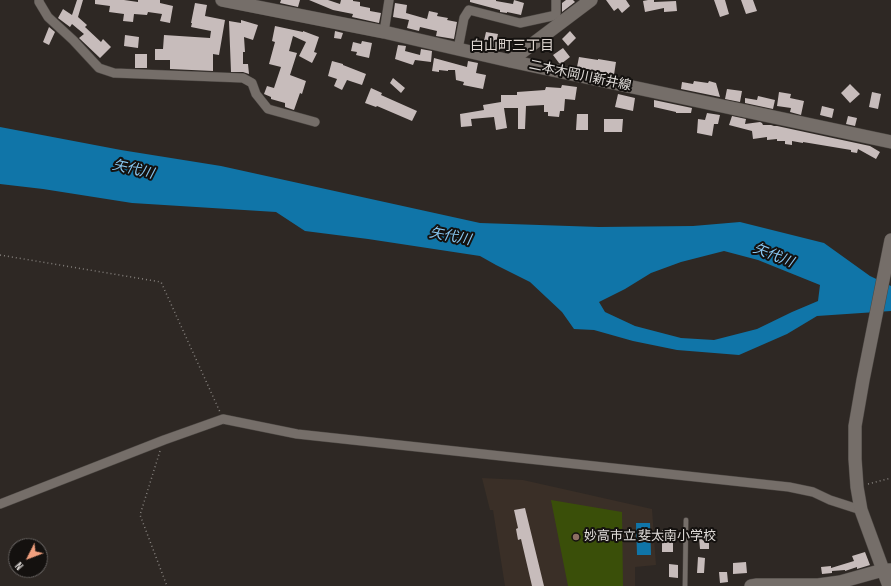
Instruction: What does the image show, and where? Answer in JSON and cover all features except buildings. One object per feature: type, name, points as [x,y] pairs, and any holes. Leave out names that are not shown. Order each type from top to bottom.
[{"type":"main road","name":"二本木岡川新井線","points":[[222,0],[384,32],[510,61],[891,142]]},
{"type":"main road","points":[[510,61],[559,18],[591,0]]},
{"type":"main road","points":[[889,586],[887,570],[861,510],[857,487],[855,459],[855,426],[891,240]]},
{"type":"main road","points":[[751,586],[841,584],[887,570]]},
{"type":"street","points":[[39,0],[48,17],[74,40],[99,68],[114,73],[243,78],[252,83],[256,94],[268,108],[315,122]]},
{"type":"street","points":[[384,32],[389,0]]},
{"type":"street","points":[[458,49],[464,18],[469,10],[520,23],[552,16],[559,18],[556,0]]},
{"type":"street","points":[[0,504],[164,440],[223,419],[297,434],[789,487],[813,492],[830,500],[861,510]]},
{"type":"lane","points":[[685,586],[686,520]]},
{"type":"path","points":[[0,255],[161,282],[223,419]]},
{"type":"path","points":[[164,440],[140,515],[168,586]]},
{"type":"path","points":[[857,487],[891,478]]},
{"type":"shaded area","name":"妙高市立 斐太南小学校","points":[[482,478],[523,480],[652,509],[656,565],[635,567],[635,586],[505,586],[493,510],[490,510]]},
{"type":"green space","points":[[551,500],[622,512],[623,586],[568,586]]},
{"type":"water","name":"矢代川","points":[[0,127],[121,150],[221,166],[480,223],[599,227],[693,226],[740,222],[824,243],[870,276],[891,286],[891,311],[817,316],[787,334],[739,355],[677,350],[633,341],[594,330],[574,329],[562,312],[530,282],[480,256],[305,231],[276,212],[132,203],[0,184]],"holes":[[[724,251],[758,260],[820,285],[818,301],[757,329],[714,340],[681,338],[635,326],[605,312],[599,302],[625,289],[651,273],[681,262]]]},
{"type":"water","points":[[636,523],[650,523],[651,555],[637,555]]},
{"type":"place","name":"妙高市立 斐太南小学校","points":[[576,537]]},
{"type":"district","name":"白山町三丁目","points":[[512,46]]}]
